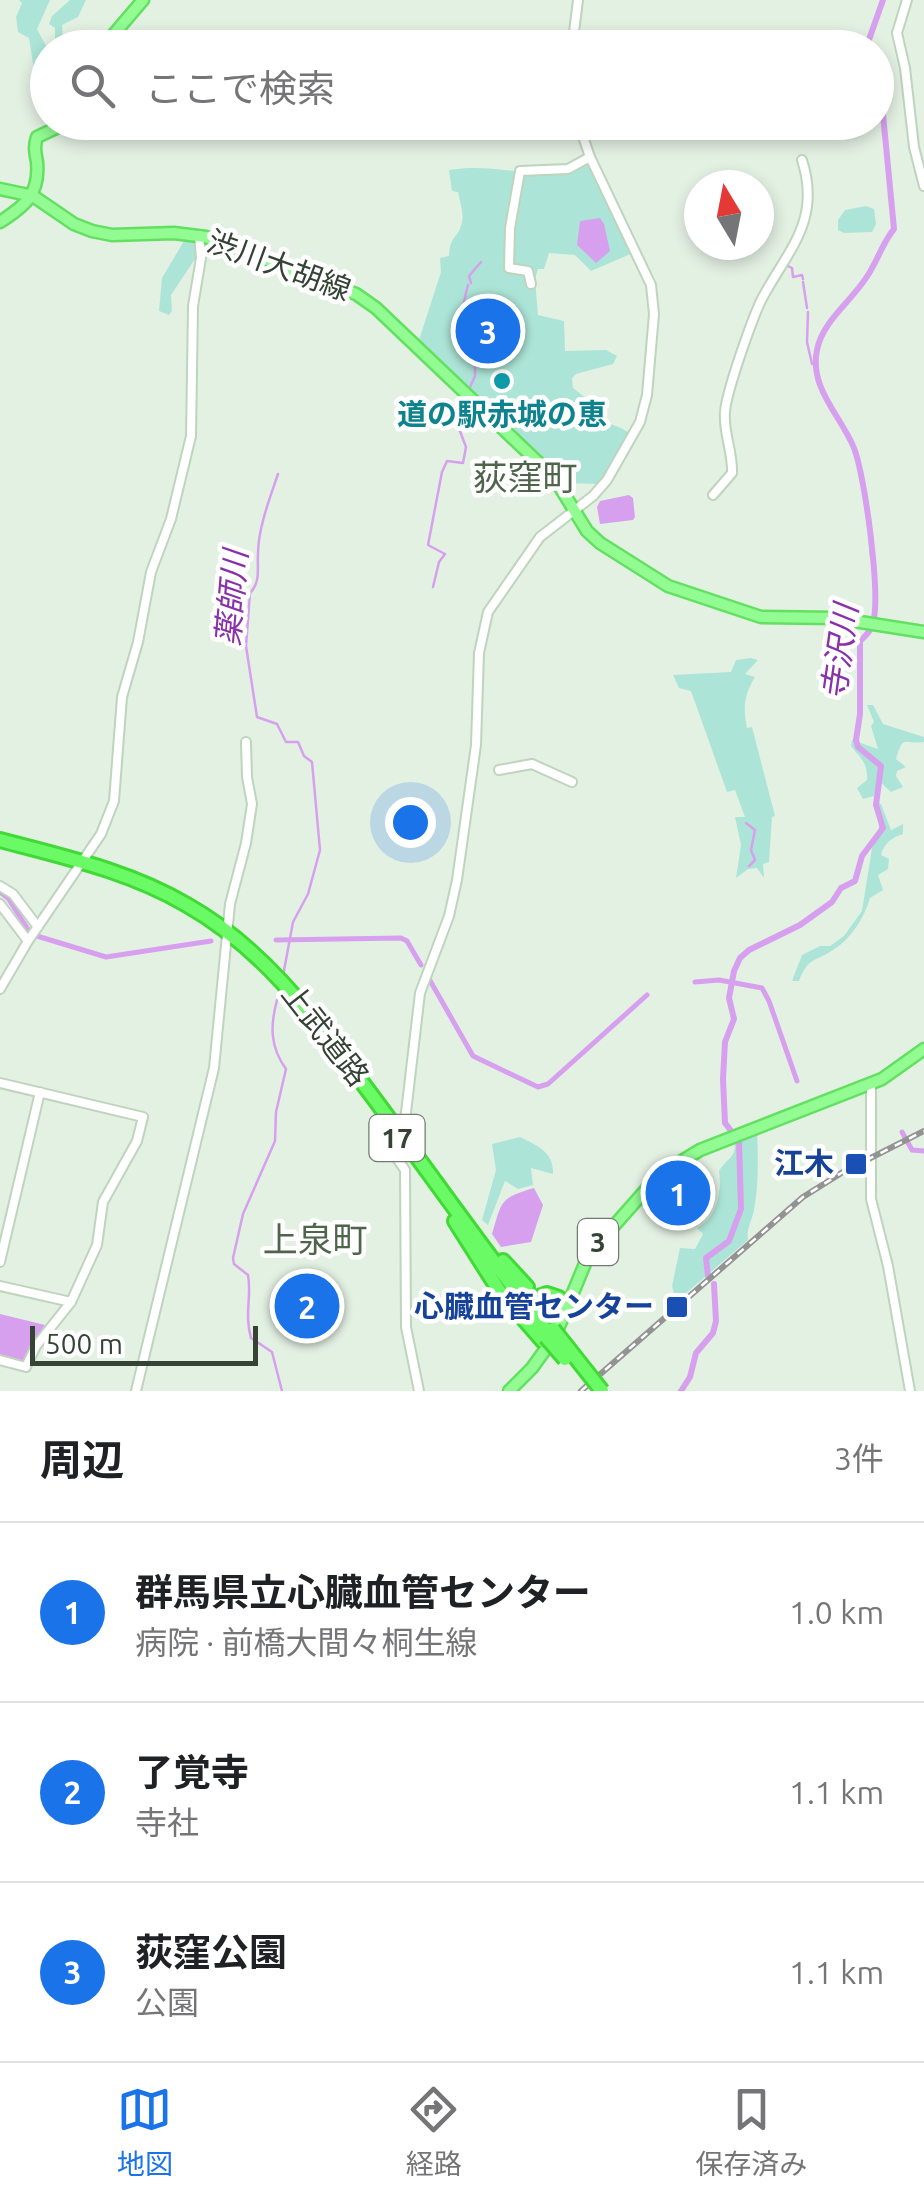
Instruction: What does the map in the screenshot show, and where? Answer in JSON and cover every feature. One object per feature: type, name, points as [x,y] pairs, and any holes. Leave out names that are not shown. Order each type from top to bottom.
[{"type":"highway","name":"上武道路","points":[[0,843],[168,894],[227,934],[283,984],[548,1335],[597,1391]]},
{"type":"highway","points":[[426,1172],[516,1293]]},
{"type":"highway","points":[[426,1172],[500,1292],[563,1301]]},
{"type":"highway","points":[[516,1293],[512,1307],[548,1335]]},
{"type":"highway","points":[[548,1335],[537,1300],[543,1294],[563,1301]]},
{"type":"main road","points":[[117,30],[142,0]]},
{"type":"main road","points":[[0,222],[33,196],[38,179],[37,140]]},
{"type":"main road","name":"渋川大胡線","points":[[0,189],[33,196],[74,224],[98,232],[198,236],[343,288],[372,304],[543,467],[600,543],[677,590],[760,617],[835,618],[924,632]]},
{"type":"main road","name":"3","points":[[508,1391],[545,1352],[563,1301],[589,1254],[653,1180],[685,1157],[897,1072],[924,1049]]},
{"type":"street","points":[[574,30],[578,0]]},
{"type":"street","points":[[907,0],[897,34],[914,147],[924,186]]},
{"type":"street","points":[[419,1391],[406,1327],[406,1170],[390,1150],[405,1121],[420,993],[449,916],[457,880],[476,746],[482,632],[496,600],[540,536],[608,480],[640,422],[649,383],[654,314],[647,273],[584,140]]},
{"type":"street","points":[[532,284],[528,271],[509,268],[510,228],[520,171],[568,169],[590,157]]},
{"type":"street","points":[[713,495],[732,473],[725,412],[754,318],[801,233],[808,183],[802,160]]},
{"type":"street","points":[[2,983],[106,826],[114,801],[122,696],[138,642],[151,572],[168,532],[191,436],[192,306],[201,258],[198,236]]},
{"type":"street","points":[[136,1391],[214,1068],[227,934],[252,804],[246,774],[246,742]]},
{"type":"street","points":[[499,770],[532,764],[572,782]]},
{"type":"street","points":[[0,886],[12,894],[38,926]]},
{"type":"street","points":[[0,904],[28,941]]},
{"type":"street","points":[[0,1083],[144,1116],[138,1138],[104,1202],[96,1245],[71,1302],[36,1346],[26,1367],[0,1360]]},
{"type":"street","points":[[871,1084],[871,1199],[888,1266],[910,1391]]},
{"type":"street","points":[[0,1262],[5,1222],[40,1092]]},
{"type":"street","points":[[0,1286],[71,1302]]},
{"type":"shaded area","points":[[19,0],[50,0],[38,30],[30,30],[30,44],[29,38],[18,32],[16,17],[22,3]]},
{"type":"shaded area","points":[[70,0],[86,0],[78,17],[62,25],[62,30],[55,30],[49,24],[52,16]]},
{"type":"shaded area","points":[[590,162],[633,253],[591,271],[575,255],[549,253],[544,269],[538,269],[535,279],[538,315],[564,321],[565,351],[606,350],[617,356],[613,364],[572,378],[573,388],[592,403],[593,415],[630,434],[600,484],[564,483],[492,408],[418,343],[441,272],[440,258],[449,256],[462,222],[458,192],[452,191],[449,170],[551,172]]},
{"type":"shaded area","points":[[866,206],[874,209],[876,224],[872,232],[838,230],[838,220],[845,210]]},
{"type":"shaded area","points":[[600,218],[610,251],[596,263],[577,245],[580,221]]},
{"type":"shaded area","points":[[187,236],[196,237],[199,253],[171,295],[169,315],[159,311],[162,278]]},
{"type":"shaded area","points":[[629,495],[633,498],[633,520],[600,524],[600,501]]},
{"type":"shaded area","points":[[736,660],[758,660],[745,674],[755,677],[745,707],[747,728],[752,727],[775,816],[769,862],[763,864],[764,878],[757,868],[736,878],[741,845],[735,817],[745,817],[735,790],[727,792],[691,691],[679,688],[673,675],[731,672]]},
{"type":"shaded area","points":[[867,705],[873,705],[883,724],[924,737],[924,742],[905,742],[901,746],[896,759],[906,767],[897,771],[896,776],[903,787],[891,792],[878,780],[874,796],[863,799],[857,788],[867,780],[866,769],[851,746],[852,740],[878,749]]},
{"type":"shaded area","points":[[878,803],[891,830],[903,824],[903,834],[882,851],[881,855],[889,859],[888,869],[878,875],[883,890],[870,898],[861,920],[846,940],[809,964],[799,981],[792,981],[802,955],[820,946],[830,946],[844,936],[862,911],[872,848],[879,832]]},
{"type":"shaded area","points":[[757,1129],[757,1190],[748,1240],[685,1294],[675,1297],[672,1286],[680,1248],[695,1249],[703,1234],[697,1228],[714,1211],[719,1196],[719,1171],[733,1154],[734,1139]]},
{"type":"shaded area","points":[[520,1137],[548,1155],[553,1174],[531,1168],[533,1185],[518,1189],[505,1181],[488,1225],[482,1220],[496,1170],[492,1144]]},
{"type":"shaded area","points":[[534,1188],[543,1205],[531,1242],[501,1247],[492,1234],[500,1208],[514,1195]]},
{"type":"shaded area","points":[[0,1314],[45,1325],[23,1361],[0,1357]]},
{"type":"waterway","name":"寺沢川","points":[[872,30],[883,0]]},
{"type":"waterway","name":"寺沢川","points":[[708,1276],[706,1258],[729,1241],[741,1209],[739,1141],[725,1123],[723,1079],[725,1042],[734,1019],[729,998],[734,971],[749,950],[800,925],[832,902],[841,888],[855,881],[862,856],[883,828],[876,805],[881,766],[858,747],[856,740],[860,641],[871,628],[875,609],[867,508],[854,448],[822,389],[816,364],[826,328],[866,279],[894,229],[885,140]]},
{"type":"waterway","points":[[471,283],[469,276],[481,262]]},
{"type":"waterway","points":[[788,266],[793,277],[802,275],[803,279]]},
{"type":"waterway","points":[[803,282],[807,308]]},
{"type":"waterway","points":[[460,341],[468,341],[463,313],[468,285]]},
{"type":"waterway","points":[[808,312],[807,342],[812,364],[816,365]]},
{"type":"waterway","points":[[465,358],[475,362],[470,387]]},
{"type":"waterway","points":[[458,421],[463,396]]},
{"type":"waterway","points":[[433,587],[445,554],[428,545],[442,472],[447,461],[463,463],[466,447],[458,426]]},
{"type":"waterway","name":"薬師川","points":[[278,474],[260,534],[258,575],[250,593],[246,646],[257,717],[277,724],[286,742],[298,742],[304,756],[312,762],[320,850],[308,894],[293,922],[283,976]]},
{"type":"waterway","name":"寺沢川","points":[[869,533],[871,556]]},
{"type":"waterway","points":[[746,823],[755,830],[751,850],[755,860],[749,866]]},
{"type":"waterway","points":[[0,892],[29,931]]},
{"type":"waterway","points":[[37,936],[106,957],[211,941]]},
{"type":"waterway","points":[[276,940],[401,938],[407,941],[421,965]]},
{"type":"waterway","points":[[428,977],[473,1056],[538,1087],[548,1084],[647,995]]},
{"type":"waterway","points":[[695,982],[719,980],[762,988],[797,1081]]},
{"type":"waterway","name":"薬師川","points":[[277,1000],[273,1036],[286,1069],[276,1112],[275,1141],[243,1214],[233,1258],[234,1264],[248,1275],[251,1338],[272,1352],[282,1391]]},
{"type":"waterway","points":[[902,1132],[912,1150],[924,1151]]},
{"type":"waterway","name":"寺沢川","points":[[681,1391],[690,1377],[696,1353],[713,1333],[714,1284]]},
{"type":"railway","points":[[581,1391],[803,1197],[924,1131]]},
{"type":"place","name":"荻窪公園","points":[[488,331]]},
{"type":"place","name":"道の駅赤城の恵","points":[[502,381]]},
{"type":"place","name":"江木","points":[[856,1164]]},
{"type":"place","name":"群馬県立心臓血管センター","points":[[678,1193]]},
{"type":"place","name":"了覚寺","points":[[307,1306]]},
{"type":"place","name":"心臓血管センター","points":[[677,1307]]},
{"type":"district","name":"荻窪町","points":[[525,478]]},
{"type":"district","name":"上泉町","points":[[315,1240]]}]
